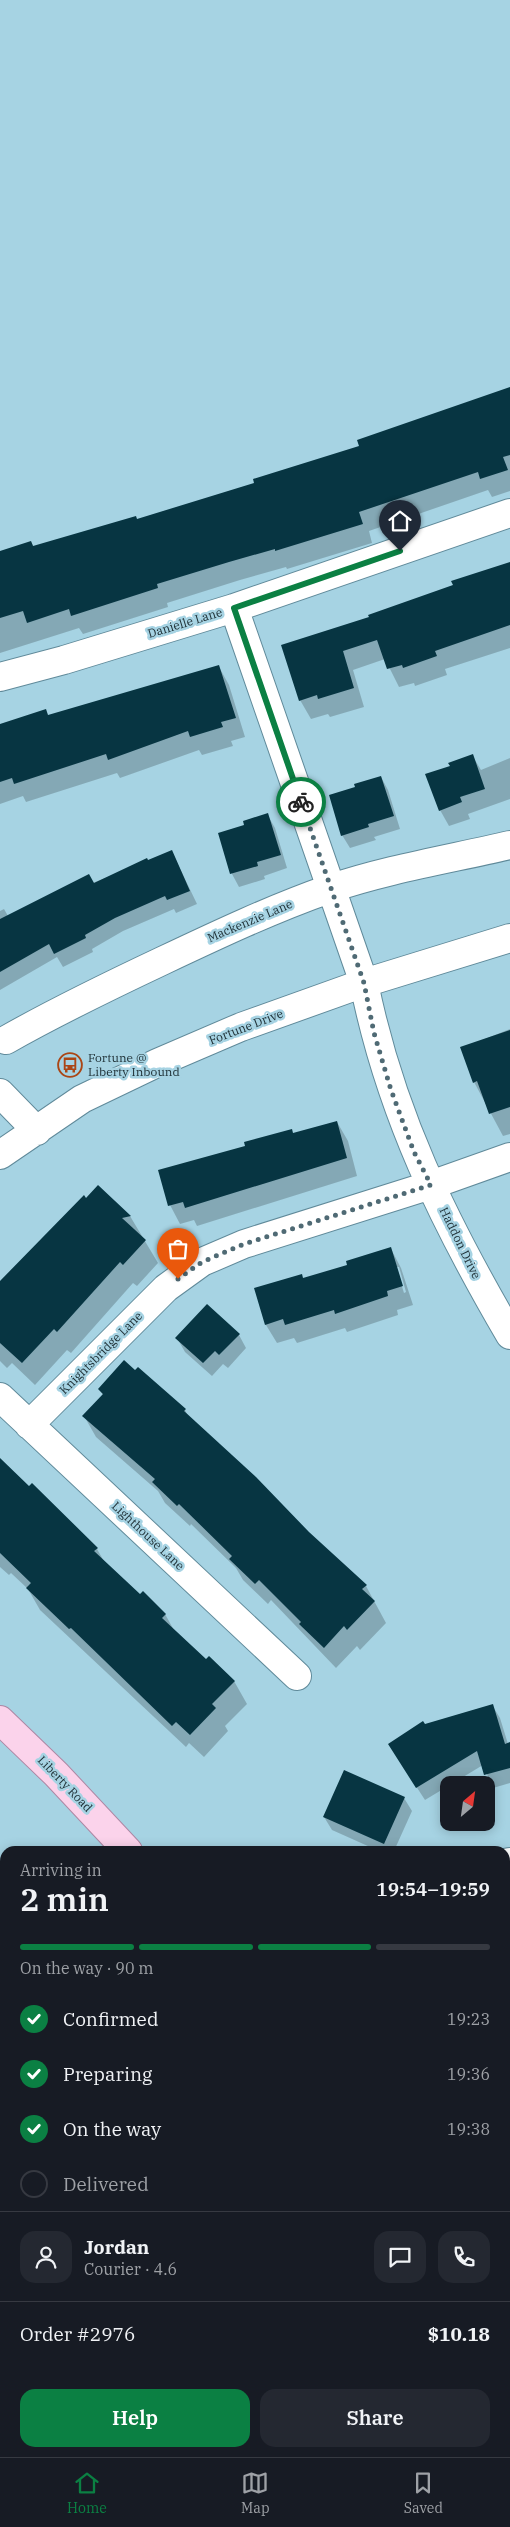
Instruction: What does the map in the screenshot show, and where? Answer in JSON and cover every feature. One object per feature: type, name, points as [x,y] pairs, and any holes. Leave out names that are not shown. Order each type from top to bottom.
[{"type":"main road","name":"Liberty Road","points":[[0,1720],[56,1774],[123,1846]]},
{"type":"street","name":"Danielle Lane","points":[[0,677],[64,660],[234,608],[510,513]]},
{"type":"street","name":"Haddon Drive","points":[[234,608],[364,983],[374,1033],[391,1090],[414,1152],[476,1277],[510,1335]]},
{"type":"street","name":"Mackenzie Lane","points":[[6,1040],[63,1008],[226,931],[331,889],[439,859],[510,845]]},
{"type":"street","name":"Fortune Drive","points":[[0,1155],[82,1099],[157,1063],[242,1027],[364,983],[510,938]]},
{"type":"street","points":[[0,1093],[37,1130]]},
{"type":"street","name":"Knightsbridge Lane","points":[[30,1425],[166,1288],[202,1262],[244,1244],[431,1185],[510,1157]]},
{"type":"street","name":"Lighthouse Lane","points":[[0,1397],[297,1676]]},
{"type":"building","points":[[510,387],[510,455],[503,457],[508,470],[480,479],[478,472],[359,512],[363,524],[157,584],[158,588],[71,616],[69,609],[27,623],[23,611],[0,618],[0,551],[31,541],[33,546],[136,516],[137,519],[254,483],[253,479],[359,446],[357,440]]},
{"type":"building","points":[[510,562],[510,625],[435,651],[437,656],[403,668],[402,665],[387,669],[377,640],[343,651],[354,688],[318,699],[317,695],[299,701],[281,645],[369,617],[368,615],[453,585],[451,581]]},
{"type":"building","points":[[219,665],[236,718],[221,722],[223,727],[190,737],[188,731],[108,760],[106,754],[14,784],[12,778],[0,782],[0,724],[46,709],[48,715]]},
{"type":"building","points":[[473,754],[485,789],[460,797],[462,802],[439,811],[425,774],[450,766],[448,763]]},
{"type":"building","points":[[381,776],[394,816],[368,824],[369,827],[341,836],[329,795],[355,787],[354,784]]},
{"type":"building","points":[[268,813],[281,855],[257,862],[258,866],[230,874],[218,833],[244,825],[243,821]]},
{"type":"building","points":[[172,850],[190,891],[167,900],[165,896],[115,918],[85,935],[86,938],[54,954],[49,944],[0,972],[0,919],[89,874],[94,883],[147,858],[148,860]]},
{"type":"building","points":[[510,1030],[510,1107],[489,1114],[477,1081],[473,1083],[460,1047]]},
{"type":"building","points":[[337,1121],[347,1158],[185,1208],[183,1202],[168,1206],[158,1170],[245,1146],[244,1142],[292,1129],[293,1133]]},
{"type":"building","points":[[98,1185],[131,1216],[122,1218],[146,1240],[123,1265],[120,1262],[57,1332],[54,1329],[22,1363],[0,1343],[0,1281],[84,1195],[86,1198]]},
{"type":"building","points":[[391,1247],[403,1286],[387,1291],[388,1296],[335,1314],[334,1310],[285,1325],[283,1319],[265,1325],[254,1288],[302,1274],[303,1278],[347,1265],[346,1261]]},
{"type":"building","points":[[207,1304],[240,1334],[219,1355],[215,1351],[203,1363],[175,1338]]},
{"type":"building","points":[[124,1360],[135,1370],[138,1367],[186,1409],[184,1411],[256,1477],[309,1532],[367,1585],[362,1589],[375,1601],[347,1630],[344,1626],[324,1648],[259,1580],[255,1584],[229,1559],[232,1556],[179,1504],[177,1506],[152,1482],[155,1479],[82,1416],[103,1394],[98,1389]]},
{"type":"building","points":[[0,1458],[29,1486],[32,1483],[98,1548],[94,1551],[140,1594],[143,1591],[166,1614],[162,1618],[206,1659],[209,1656],[235,1681],[212,1704],[216,1708],[190,1735],[176,1722],[172,1726],[71,1628],[69,1629],[26,1588],[31,1583],[0,1553]]},
{"type":"building","points":[[493,1704],[505,1744],[510,1742],[510,1768],[484,1775],[477,1751],[416,1788],[388,1744],[423,1721],[425,1724]]},
{"type":"building","points":[[344,1770],[405,1797],[384,1844],[323,1817]]},
{"type":"way so far","points":[[178,1279],[202,1262],[244,1244],[431,1185],[414,1152],[391,1090],[374,1033],[364,983],[301,802]]},
{"type":"place","name":"Fortune @ Liberty Inbound","points":[[70,1065]]},
{"type":"route","points":[[301,802],[234,608],[400,551]]}]
